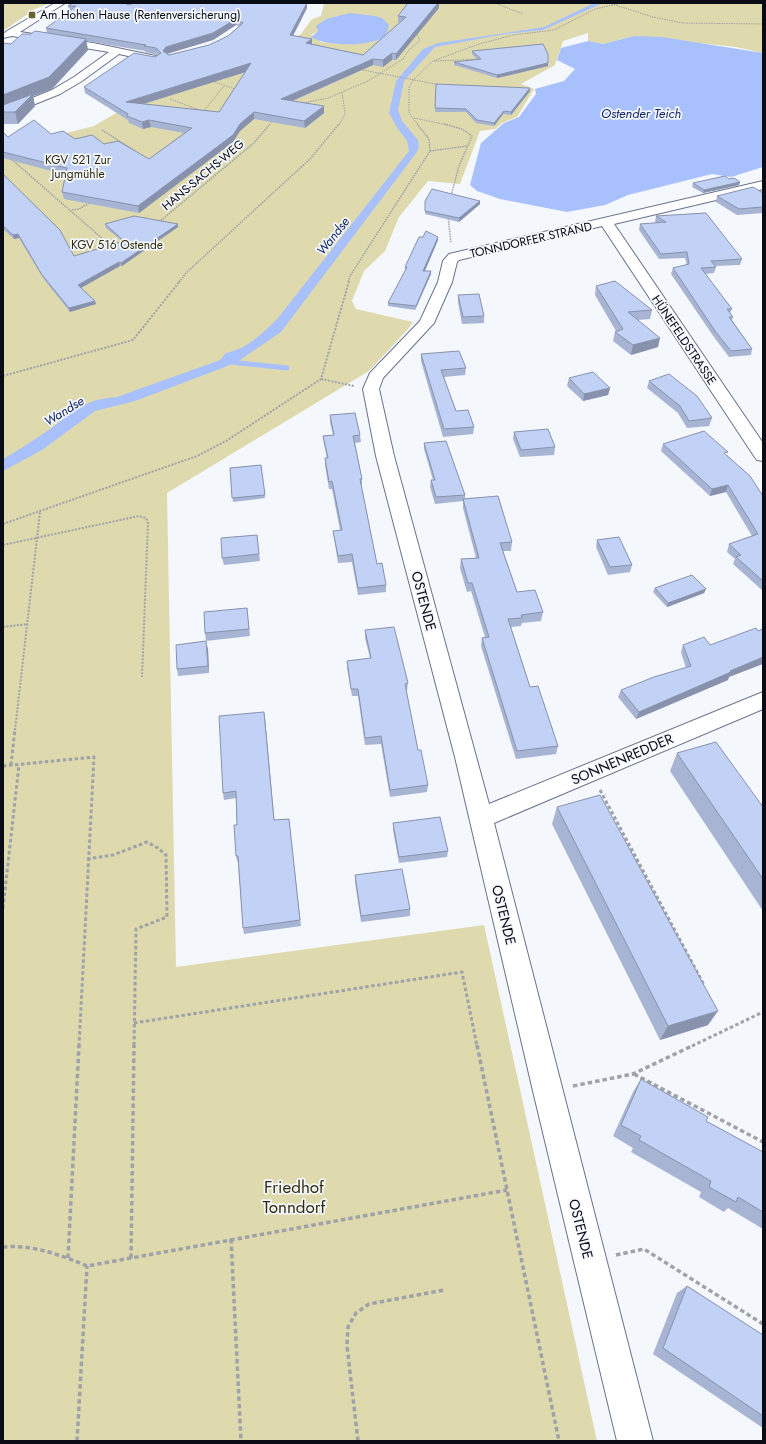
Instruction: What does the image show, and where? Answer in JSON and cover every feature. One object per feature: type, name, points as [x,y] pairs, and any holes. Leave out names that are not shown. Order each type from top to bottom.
[{"type":"street","points":[[7,35],[62,3]]},
{"type":"street","points":[[7,35],[117,51],[156,59],[154,61],[157,63],[166,60]]},
{"type":"street","points":[[3,114],[56,92],[78,79],[117,51]]},
{"type":"street","name":"TONNDORFER STRAND","points":[[371,389],[376,376],[427,323],[445,282],[450,261],[454,257],[763,185]]},
{"type":"street","name":"HÜNEFELDSTRASSE","points":[[606,222],[763,456]]},
{"type":"street","name":"OSTENDE","points":[[371,389],[385,456],[481,818],[547,1091],[635,1441]]},
{"type":"street","name":"SONNENREDDER","points":[[481,818],[763,700]]},
{"type":"path","points":[[432,3],[485,3]]},
{"type":"path","points":[[495,3],[523,14]]},
{"type":"path","points":[[609,3],[653,17],[682,23],[763,24]]},
{"type":"path","points":[[3,524],[197,456],[226,441],[321,379],[350,276],[430,151],[429,139],[409,113],[410,87],[414,79],[433,61],[479,44],[506,37],[554,30],[595,9],[622,3]]},
{"type":"path","points":[[297,103],[318,100],[342,92],[380,75],[404,59],[406,53],[420,40],[415,34],[418,28]]},
{"type":"path","points":[[433,61],[485,59]]},
{"type":"path","points":[[354,68],[380,75],[414,79],[444,87]]},
{"type":"path","points":[[209,79],[243,92]]},
{"type":"path","points":[[199,118],[224,86]]},
{"type":"path","points":[[3,376],[133,340],[186,273],[310,159],[337,128],[345,114],[342,92]]},
{"type":"path","points":[[170,99],[203,112]]},
{"type":"path","points":[[414,118],[450,126],[469,132],[472,136],[458,166],[451,197]]},
{"type":"path","name":"HANS-SACHS-WEG","points":[[156,225],[254,143],[273,120]]},
{"type":"path","points":[[102,130],[137,152]]},
{"type":"path","points":[[430,151],[467,146]]},
{"type":"path","points":[[9,158],[71,210],[116,251]]},
{"type":"path","points":[[71,210],[79,210],[94,201]]},
{"type":"path","points":[[449,211],[448,218],[454,257]]},
{"type":"path","points":[[321,379],[371,389]]},
{"type":"path","points":[[11,765],[40,512]]},
{"type":"path","points":[[3,546],[140,516],[146,518],[148,523],[142,677]]},
{"type":"path","points":[[3,627],[28,624]]},
{"type":"path","points":[[3,766],[94,757],[87,859],[68,1258]]},
{"type":"path","points":[[3,906],[19,765]]},
{"type":"path","points":[[590,772],[704,985]]},
{"type":"path","points":[[87,859],[116,854],[136,843],[150,842],[158,846],[166,855],[167,917],[136,929],[131,1258]]},
{"type":"path","points":[[134,1023],[462,972],[560,1441]]},
{"type":"path","points":[[547,1091],[634,1074],[763,1012]]},
{"type":"path","points":[[634,1074],[763,1142]]},
{"type":"path","points":[[3,1247],[20,1245],[68,1258],[87,1266],[507,1190]]},
{"type":"path","points":[[232,1239],[241,1441]]},
{"type":"path","points":[[589,1260],[644,1249],[763,1324]]},
{"type":"path","points":[[78,1441],[87,1266]]},
{"type":"path","points":[[358,1441],[347,1346],[348,1327],[356,1313],[369,1304],[444,1290]]},
{"type":"green space","points":[[3,3],[48,4],[35,9],[3,31]]},
{"type":"green space","name":"Friedhof Tonndorf","points":[[324,3],[763,3],[763,53],[736,47],[634,36],[603,44],[588,41],[588,33],[563,41],[555,65],[521,84],[534,89],[517,117],[502,123],[495,129],[480,131],[460,184],[428,181],[399,217],[385,251],[364,271],[352,301],[356,309],[413,322],[409,328],[369,371],[167,493],[176,967],[484,925],[597,1441],[3,1441],[3,149],[94,126],[152,92],[288,41],[301,34],[312,19],[321,16]],"holes":[[[338,16],[358,44],[321,42],[311,35],[318,31],[322,21]]]},
{"type":"water","points":[[594,3],[603,3],[543,30],[505,34],[435,47],[404,81],[398,110],[402,121],[418,140],[419,146],[417,152],[281,332],[240,360],[225,367],[135,401],[95,411],[42,450],[3,471],[3,459],[50,429],[80,407],[96,400],[117,397],[220,360],[226,353],[241,348],[254,340],[278,318],[409,151],[407,141],[389,113],[396,81],[423,49],[438,43],[544,27]]},
{"type":"water","points":[[350,13],[382,18],[389,25],[388,31],[384,37],[375,41],[357,44],[336,44],[317,40],[311,37],[318,31],[316,26],[326,19]]},
{"type":"water","name":"Ostender Teich","points":[[634,36],[662,37],[763,53],[763,167],[731,177],[712,174],[628,195],[605,205],[567,212],[500,199],[477,191],[470,185],[481,143],[504,123],[519,117],[536,94],[535,89],[564,81],[575,69],[557,60],[561,48],[588,41],[603,44]]},
{"type":"building","points":[[73,3],[125,3],[130,5],[133,3],[307,3],[290,35],[312,39],[306,43],[363,55],[406,17],[398,16],[408,3],[438,3],[396,54],[392,53],[383,60],[373,59],[281,99],[324,106],[304,121],[254,112],[240,124],[233,135],[138,206],[62,192],[67,168],[3,152],[3,132],[8,137],[34,120],[51,134],[63,131],[75,139],[92,135],[104,144],[118,141],[149,159],[192,128],[149,120],[142,122],[127,116],[128,114],[84,87],[134,53],[155,57],[161,53],[156,48],[144,46],[146,45],[46,28],[76,6],[68,6]],"holes":[[[236,19],[243,23],[228,36],[209,45],[169,55],[163,51],[166,47],[213,33]],[[251,63],[219,112],[126,102]]]},
{"type":"building","points":[[35,31],[86,39],[49,77],[3,95],[3,43],[11,44],[22,34],[31,34]]},
{"type":"building","points":[[543,44],[548,54],[548,63],[497,75],[454,62],[481,59],[472,51]]},
{"type":"building","points":[[436,84],[530,88],[511,112],[504,111],[494,123],[477,120],[466,109],[435,108]]},
{"type":"building","points":[[33,94],[15,112],[3,112],[3,105]]},
{"type":"building","points":[[3,174],[60,230],[74,256],[124,241],[105,224],[134,216],[178,224],[121,263],[119,262],[78,285],[95,301],[69,308],[42,275],[18,234],[13,235],[3,226]]},
{"type":"building","points":[[725,176],[729,179],[734,178],[740,182],[704,190],[693,183]]},
{"type":"building","points":[[753,187],[763,193],[763,207],[739,209],[717,196]]},
{"type":"building","points":[[432,189],[480,201],[459,218],[425,211],[425,201]]},
{"type":"building","points":[[706,213],[742,259],[711,261],[716,267],[701,268],[732,309],[727,309],[733,317],[729,317],[752,349],[731,351],[715,331],[673,268],[689,264],[687,252],[661,254],[640,224],[666,222],[656,216]]},
{"type":"building","points":[[426,231],[438,237],[423,271],[431,271],[416,306],[388,303],[407,267],[405,267],[419,237],[423,237]]},
{"type":"building","points":[[615,281],[652,310],[628,312],[660,338],[633,345],[615,332],[623,329],[596,286]]},
{"type":"building","points":[[479,294],[484,316],[463,317],[458,295]]},
{"type":"building","points":[[459,351],[466,368],[441,370],[456,411],[468,410],[474,427],[444,429],[421,354]]},
{"type":"building","points":[[593,372],[610,388],[584,394],[569,378]]},
{"type":"building","points":[[669,374],[697,396],[712,418],[689,421],[680,406],[649,381]]},
{"type":"building","points":[[355,413],[360,435],[353,436],[362,479],[360,479],[377,564],[382,563],[386,585],[358,588],[352,554],[338,556],[333,531],[342,530],[332,481],[329,482],[325,458],[328,458],[323,436],[334,435],[330,415]]},
{"type":"building","points":[[548,429],[555,447],[521,450],[514,432]]},
{"type":"building","points":[[704,431],[728,452],[724,453],[750,476],[763,496],[763,581],[736,557],[741,555],[729,544],[758,534],[728,485],[712,489],[663,444]]},
{"type":"building","points":[[446,441],[465,495],[436,497],[431,480],[435,480],[424,443]]},
{"type":"building","points":[[261,465],[265,495],[232,498],[230,468]]},
{"type":"building","points":[[498,496],[512,542],[500,543],[517,592],[535,590],[543,612],[521,615],[522,618],[508,619],[530,687],[538,686],[558,746],[517,751],[482,638],[489,637],[472,583],[468,583],[461,559],[479,558],[463,499]]},
{"type":"building","points":[[257,535],[259,554],[222,558],[221,538]]},
{"type":"building","points":[[619,537],[632,565],[610,567],[597,540]]},
{"type":"building","points":[[692,575],[706,589],[668,603],[655,588]]},
{"type":"building","points":[[247,608],[249,629],[205,633],[204,612]]},
{"type":"building","points":[[394,627],[408,683],[405,684],[418,750],[421,750],[428,785],[390,790],[381,736],[365,738],[358,689],[351,689],[347,661],[371,658],[365,630]]},
{"type":"building","points":[[756,628],[758,631],[763,629],[763,657],[730,671],[731,672],[639,712],[621,690],[654,677],[691,666],[683,645],[704,637],[710,645]]},
{"type":"building","points":[[206,641],[208,666],[177,669],[176,645]]},
{"type":"building","points":[[264,712],[274,820],[289,819],[300,920],[243,928],[238,856],[236,856],[234,825],[237,825],[236,791],[223,793],[219,716]]},
{"type":"building","points":[[716,742],[763,807],[763,879],[677,753]]},
{"type":"building","points":[[600,795],[718,1011],[668,1026],[557,807]]},
{"type":"building","points":[[440,817],[448,851],[399,857],[393,823]]},
{"type":"building","points":[[402,869],[410,909],[361,916],[355,875]]},
{"type":"building","points":[[641,1079],[708,1117],[706,1121],[763,1152],[763,1212],[738,1197],[736,1202],[709,1187],[711,1181],[639,1140],[641,1136],[621,1125]]},
{"type":"building","points":[[687,1286],[763,1335],[763,1416],[663,1348]]},
{"type":"waterway","points":[[231,362],[287,368]]},
{"type":"place","name":"Am Hohen Hause (Rentenversicherung)","points":[[32,15]]},
{"type":"park label","name":"KGV 521 Zur Jungmühle","points":[[78,167]]},
{"type":"park label","name":"KGV 516 Ostende","points":[[117,245]]},
{"type":"water label","name":"Wandse","points":[[333,236]]},
{"type":"water label","name":"Wandse","points":[[64,411]]}]
